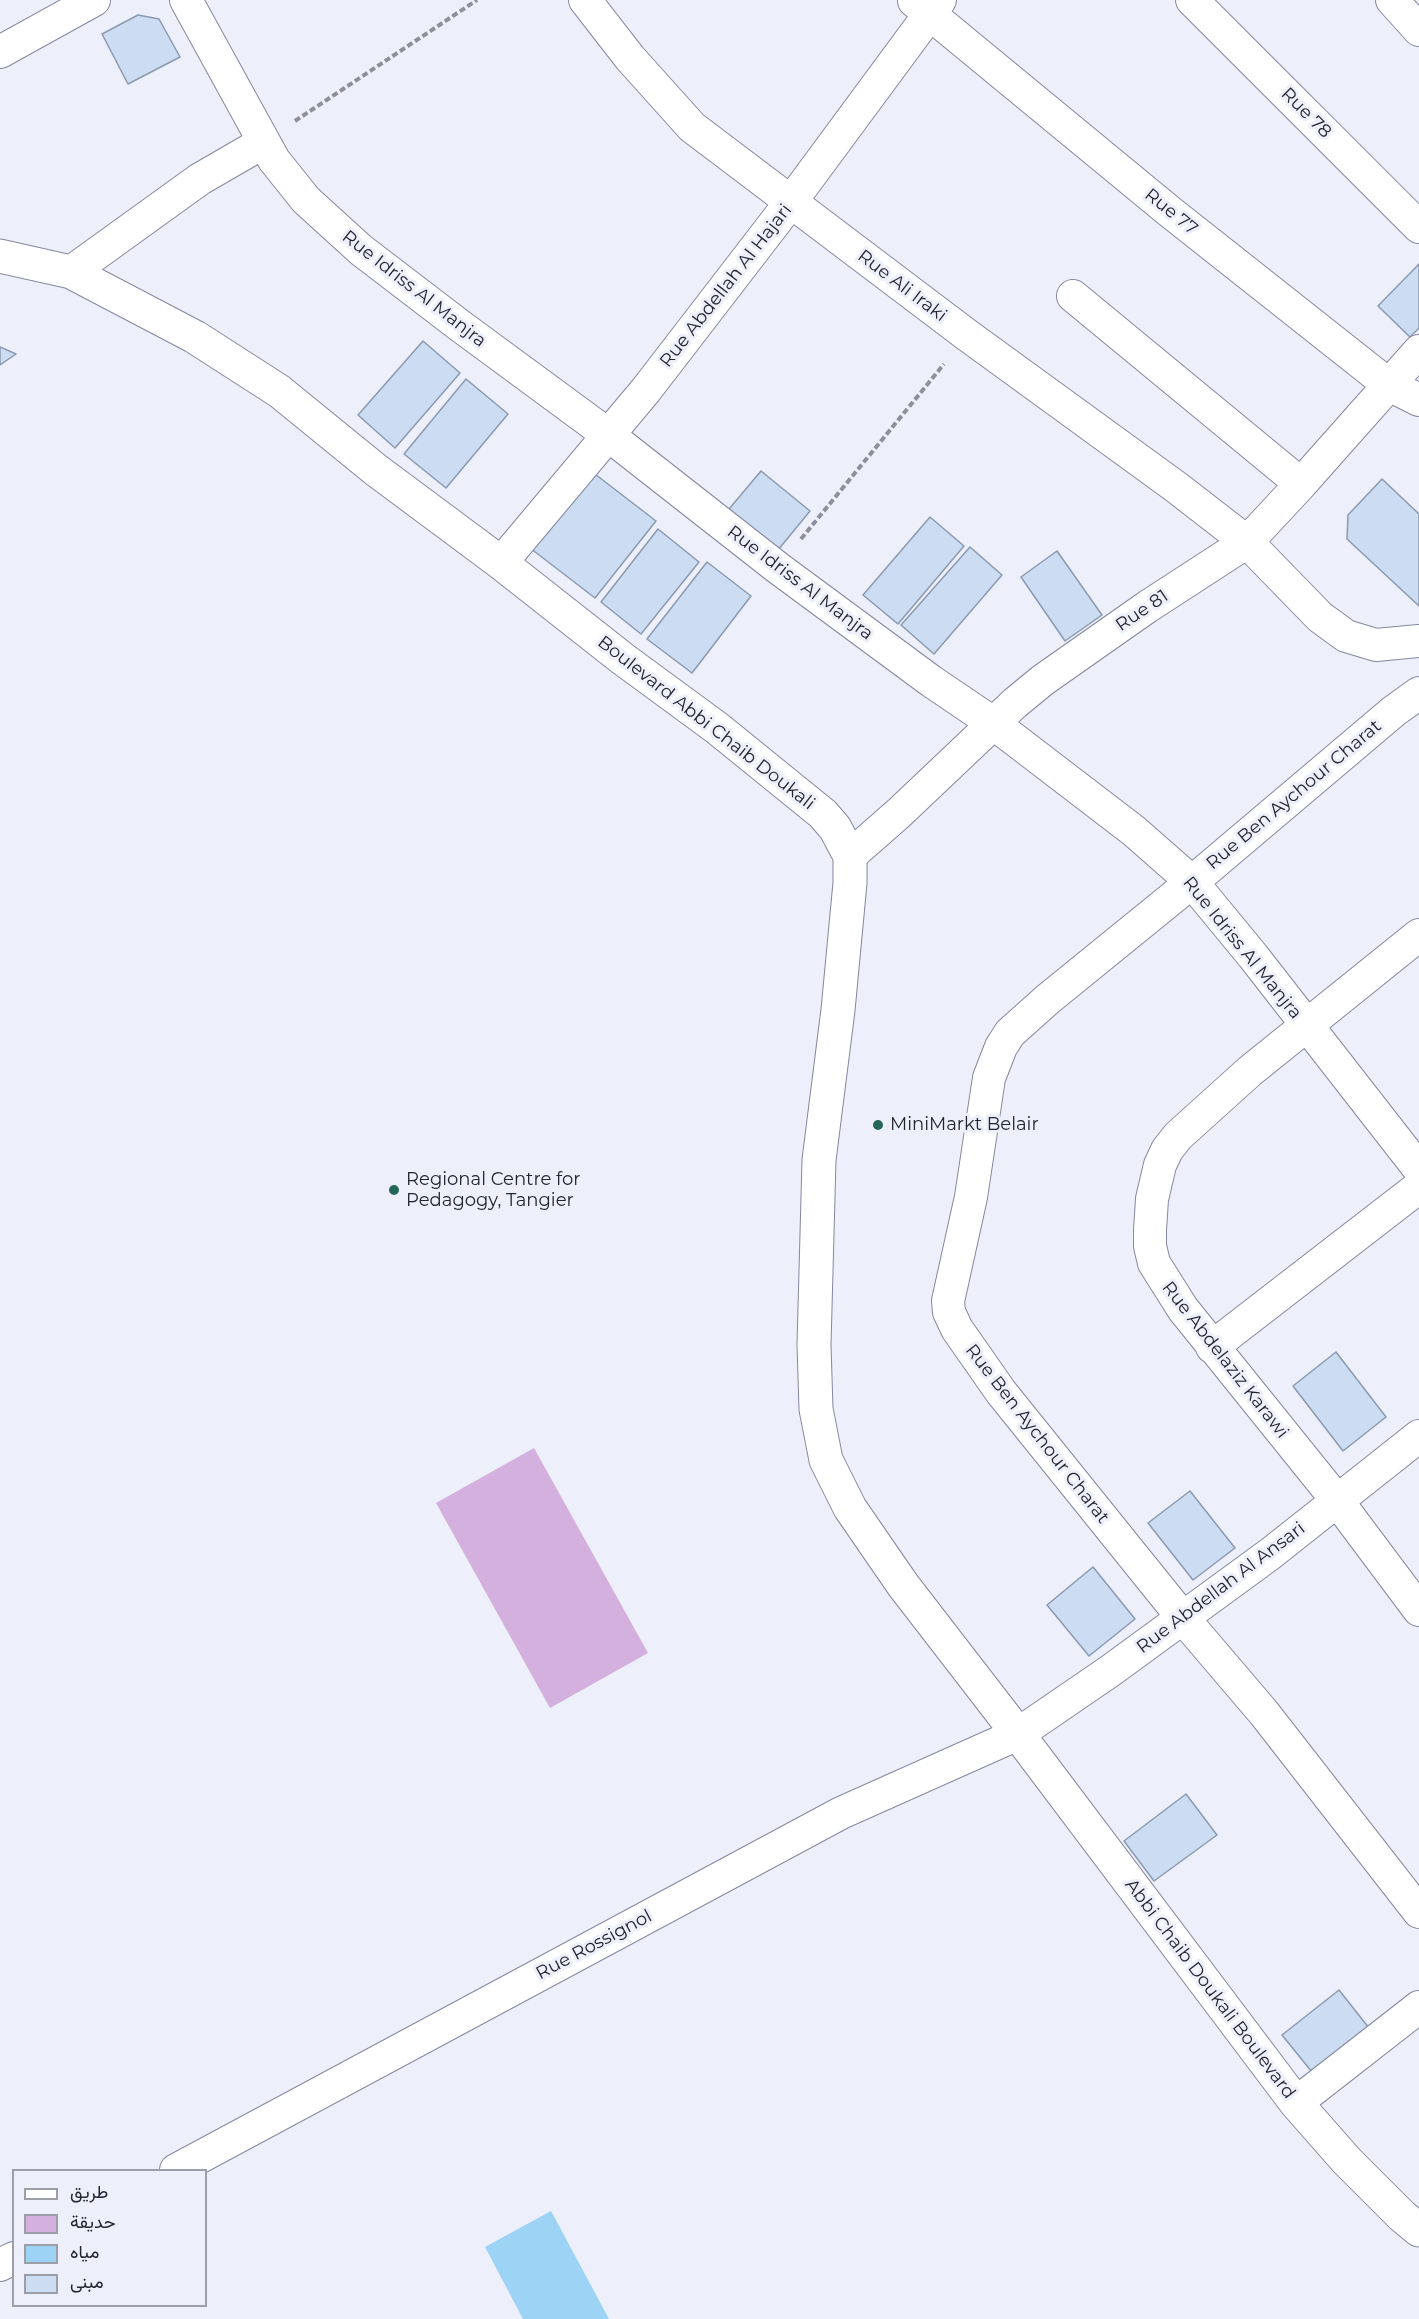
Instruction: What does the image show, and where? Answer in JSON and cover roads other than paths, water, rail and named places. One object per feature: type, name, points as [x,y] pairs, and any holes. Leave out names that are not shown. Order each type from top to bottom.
[{"type":"street","points":[[0,52],[94,0]]},
{"type":"street","name":"Rue Idriss Al Manjra","points":[[186,0],[274,160],[306,200],[361,250],[459,326],[608,435],[778,568],[931,681],[993,723],[1134,831],[1192,882],[1253,956],[1419,1170]]},
{"type":"street","name":"Rue Ali Iraki","points":[[585,0],[630,58],[692,127],[967,335],[1176,487],[1246,542],[1320,617],[1346,636],[1376,645],[1419,641]]},
{"type":"street","name":"Rue 78","points":[[1192,0],[1419,227]]},
{"type":"street","points":[[1392,0],[1419,30]]},
{"type":"street","name":"Rue Abdellah Al Hajari","points":[[501,563],[646,390],[790,203],[928,5]]},
{"type":"street","name":"Rue 77","points":[[928,5],[1169,211],[1389,385],[1419,400]]},
{"type":"street","points":[[71,272],[200,179],[264,142]]},
{"type":"street","name":"Boulevard Abbi Chaib Doukali","points":[[0,256],[71,272],[195,337],[279,391],[376,470],[717,728],[823,814],[835,828],[850,856],[850,883],[819,1160],[814,1346],[816,1409],[826,1460],[850,1508],[903,1585],[1018,1734]]},
{"type":"street","points":[[1073,296],[1301,484]]},
{"type":"street","name":"Rue 81","points":[[850,856],[935,780],[993,723],[1043,680],[1147,607],[1246,542],[1301,484],[1419,351]]},
{"type":"street","name":"Rue Ben Aychour Charat","points":[[1419,693],[1394,711],[1192,882],[1048,999],[1010,1034],[1001,1047],[989,1078],[971,1197],[948,1301],[949,1312],[957,1329],[1001,1392],[1183,1618],[1263,1713],[1419,1912]]},
{"type":"street","name":"Rue Abdelaziz Karawi","points":[[1419,935],[1199,1115],[1178,1136],[1167,1150],[1160,1165],[1152,1199],[1150,1230],[1150,1246],[1154,1263],[1183,1309],[1336,1499],[1419,1610]]},
{"type":"street","points":[[1212,1347],[1419,1187]]},
{"type":"street","name":"Rue Abdellah Al Ansari","points":[[1018,1734],[1270,1554],[1336,1499],[1419,1436]]},
{"type":"street","name":"Abbi Chaib Doukali Boulevard","points":[[1018,1734],[1296,2103],[1347,2161],[1419,2230]]},
{"type":"street","name":"Rue Rossignol","points":[[178,2169],[841,1813],[1018,1734]]},
{"type":"street","points":[[1296,2103],[1419,2007]]},
{"type":"water","points":[[551,2211],[609,2319],[523,2319],[485,2247]]},
{"type":"place","name":"MiniMarkt Belair","points":[[878,1125]]},
{"type":"place","name":"Regional Centre for Pedagogy, Tangier","points":[[394,1190]]}]
